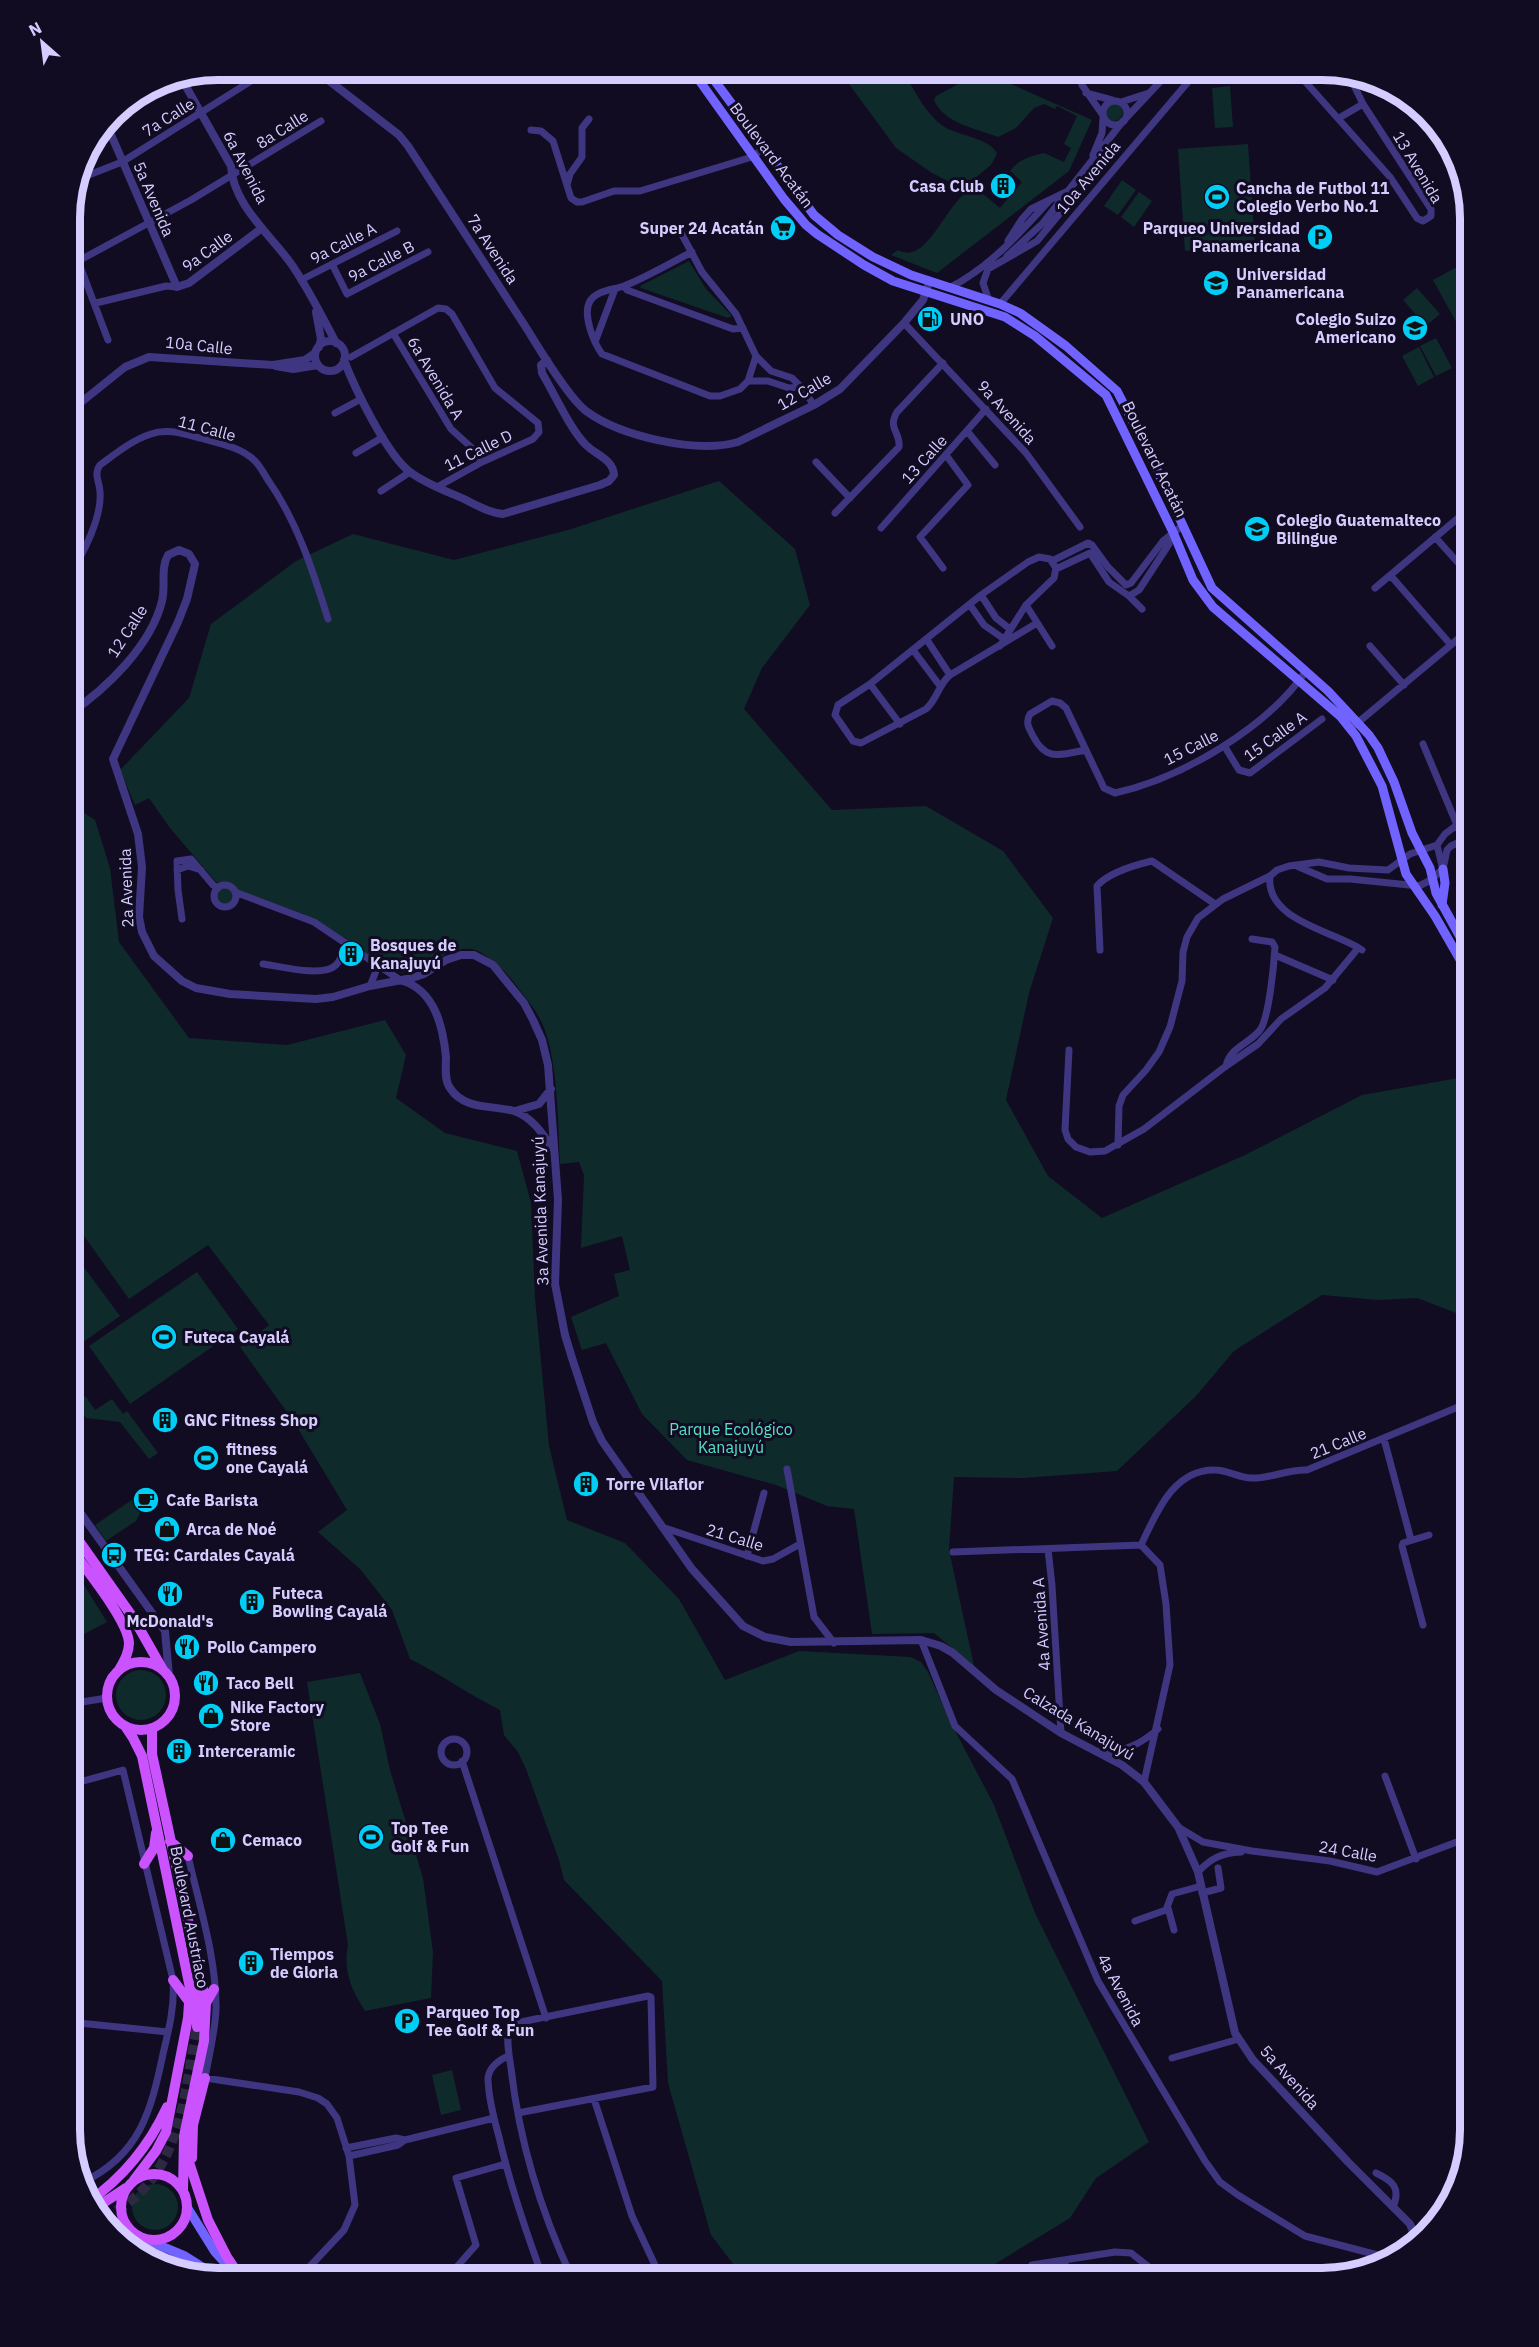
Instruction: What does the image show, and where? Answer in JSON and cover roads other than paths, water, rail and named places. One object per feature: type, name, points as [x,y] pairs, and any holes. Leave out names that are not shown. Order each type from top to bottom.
[{"type":"main road","name":"Boulevard Acatán","points":[[699,80],[752,157],[791,207],[817,234],[893,281],[994,313],[1021,326],[1106,395],[1193,580],[1208,602],[1354,726],[1382,786],[1406,874],[1460,961]]},
{"type":"main road","name":"Boulevard Acatán","points":[[714,80],[763,149],[824,225],[873,257],[929,282],[1000,304],[1020,313],[1100,373],[1117,390],[1151,457],[1207,581],[1217,594],[1306,671],[1354,726],[1378,748],[1394,782],[1412,833],[1430,868],[1436,893],[1460,937]]},
{"type":"main road","points":[[1442,905],[1445,883],[1443,869]]},
{"type":"main road","points":[[80,1543],[134,1619],[166,1673],[175,1691],[173,1706],[165,1720],[152,1728],[133,1729],[125,1726],[113,1715],[107,1698],[112,1678],[119,1671],[131,1664],[145,1662],[166,1673]]},
{"type":"main road","points":[[80,1561],[124,1624],[129,1646],[127,1656],[119,1671]]},
{"type":"main road","points":[[80,1566],[85,1568]]},
{"type":"main road","name":"Boulevard Austríaco","points":[[125,1726],[142,1756],[187,1970],[190,2003],[165,2132],[156,2151],[130,2184]]},
{"type":"main road","name":"Boulevard Austríaco","points":[[152,1728],[152,1754],[206,2003],[204,2041],[183,2143],[183,2191]]},
{"type":"main road","points":[[144,1864],[154,1848],[157,1824]]},
{"type":"main road","points":[[170,1841],[188,1856]]},
{"type":"main road","points":[[197,2027],[198,1968]]},
{"type":"main road","points":[[173,1980],[190,2003]]},
{"type":"main road","points":[[206,2003],[214,1989]]},
{"type":"main road","points":[[194,2176],[193,2125],[205,2078]]},
{"type":"main road","points":[[97,2196],[108,2188],[139,2155],[154,2134],[172,2096]]},
{"type":"main road","points":[[183,2143],[208,2220],[233,2267]]},
{"type":"main road","points":[[102,2204],[130,2184],[152,2174],[161,2174],[177,2183],[183,2191],[187,2207],[215,2252],[229,2267]]},
{"type":"main road","points":[[130,2184],[122,2196],[121,2213],[128,2228],[145,2239],[202,2266]]},
{"type":"main road","points":[[132,2238],[166,2238],[175,2233],[182,2226],[187,2207]]},
{"type":"street","name":"7a Calle","points":[[86,176],[122,162],[252,80]]},
{"type":"street","name":"7a Avenida","points":[[328,80],[399,135],[408,146],[547,360],[585,410],[612,425],[649,438]]},
{"type":"street","points":[[1081,80],[1086,93],[1103,116],[1113,125],[1124,120],[1127,111],[1117,101],[1086,93]]},
{"type":"street","points":[[989,301],[983,283],[985,273],[990,266],[1036,231],[1090,160],[1162,80]]},
{"type":"street","name":"10a Avenida","points":[[1000,304],[1189,80]]},
{"type":"street","name":"13 Avenida","points":[[1304,80],[1390,177],[1417,218],[1423,221],[1431,216],[1431,209],[1363,104],[1353,83]]},
{"type":"street","name":"6a Avenida","points":[[184,84],[231,166],[238,191],[261,228],[279,248],[312,297],[336,343]]},
{"type":"street","points":[[1090,160],[1102,133],[1104,107],[1117,101],[1152,92]]},
{"type":"street","points":[[1339,118],[1363,104]]},
{"type":"street","points":[[567,185],[570,174],[582,157],[582,128],[589,119]]},
{"type":"street","name":"8a Calle","points":[[80,262],[232,176],[321,121]]},
{"type":"street","points":[[531,130],[541,131],[553,141],[572,198],[577,202],[614,191],[640,191],[752,157],[763,149]]},
{"type":"street","name":"5a Avenida","points":[[109,131],[177,287]]},
{"type":"street","points":[[949,288],[1006,253],[1049,201],[1068,191]]},
{"type":"street","points":[[678,227],[702,272],[736,314],[756,356],[771,371],[792,378],[814,405]]},
{"type":"street","name":"9a Calle","points":[[96,303],[166,286],[177,287],[189,283],[261,228]]},
{"type":"street","name":"9a Calle A","points":[[301,280],[397,231]]},
{"type":"street","name":"9a Calle B","points":[[332,264],[347,294],[428,252]]},
{"type":"street","points":[[692,252],[624,286],[596,295],[588,305],[587,314],[595,343],[602,354],[710,396],[731,394],[740,389],[748,381],[756,356]]},
{"type":"street","points":[[80,262],[108,340]]},
{"type":"street","name":"12 Calle","points":[[649,438],[699,445],[728,445],[814,405],[840,389],[904,323],[921,302],[929,282]]},
{"type":"street","points":[[624,286],[627,290],[733,329],[743,328]]},
{"type":"street","points":[[595,343],[615,288]]},
{"type":"street","name":"6a Avenida","points":[[312,297],[320,333],[317,350]]},
{"type":"street","name":"11 Calle D","points":[[393,333],[438,308],[446,309],[452,314],[495,388],[518,409],[536,421],[539,432],[533,439],[482,462],[437,487]]},
{"type":"street","name":"9a Avenida","points":[[904,323],[1026,453],[1080,527]]},
{"type":"street","points":[[334,370],[347,358],[393,333]]},
{"type":"street","name":"6a Avenida A","points":[[393,333],[451,429],[478,454],[482,462]]},
{"type":"street","points":[[356,388],[342,374],[334,370],[326,370],[318,365],[317,350],[326,342],[336,343],[342,348],[361,399],[383,437],[410,472],[492,512],[503,514],[604,483],[613,476],[614,471],[610,463],[583,441],[542,373],[541,366],[547,360]]},
{"type":"street","name":"10a Calle","points":[[273,365],[305,360],[317,350]]},
{"type":"street","name":"10a Calle","points":[[80,403],[125,367],[149,357],[273,365],[293,369],[318,365]]},
{"type":"street","points":[[836,513],[899,447],[900,443],[892,426],[892,420],[943,363]]},
{"type":"street","points":[[768,381],[771,371]]},
{"type":"street","points":[[748,381],[768,381],[789,388],[801,387]]},
{"type":"street","points":[[335,413],[361,399]]},
{"type":"street","name":"13 Calle","points":[[881,528],[986,409]]},
{"type":"street","name":"11 Calle","points":[[80,559],[92,530],[100,496],[96,473],[98,467],[148,435],[168,431],[180,433],[223,444],[242,452],[255,461],[275,489],[291,520],[310,563],[328,619]]},
{"type":"street","points":[[967,431],[995,465]]},
{"type":"street","points":[[356,453],[383,437]]},
{"type":"street","points":[[943,568],[920,537],[968,485],[946,455]]},
{"type":"street","points":[[816,462],[850,498]]},
{"type":"street","points":[[381,491],[410,472]]},
{"type":"street","points":[[1375,588],[1460,517]]},
{"type":"street","points":[[1118,583],[1131,583],[1163,541],[1182,526]]},
{"type":"street","points":[[1129,596],[1139,590],[1169,544],[1171,535]]},
{"type":"street","points":[[1436,537],[1460,565]]},
{"type":"street","points":[[1052,561],[1086,543],[1092,545],[1118,583]]},
{"type":"street","name":"12 Calle","points":[[80,705],[105,686],[125,665],[149,631],[162,599],[166,558],[171,552],[179,550]]},
{"type":"street","name":"2a Avenida","points":[[179,550],[190,554],[195,562],[187,599],[113,758],[138,834],[142,867],[139,919],[146,943],[157,960],[176,977],[194,987],[208,991],[270,998],[316,999],[400,980]]},
{"type":"street","points":[[1056,569],[1090,553],[1142,609]]},
{"type":"street","points":[[1002,643],[1026,605],[1054,578],[1056,569],[1052,561],[1042,557],[1031,559],[981,595],[870,684],[838,705],[835,715],[853,741],[861,743],[929,707],[940,686],[950,675],[1036,623]]},
{"type":"street","points":[[1391,576],[1451,645]]},
{"type":"street","points":[[981,595],[996,618],[1010,628]]},
{"type":"street","points":[[970,604],[984,625],[1002,643]]},
{"type":"street","points":[[1026,605],[1052,646]]},
{"type":"street","points":[[1354,726],[1460,637]]},
{"type":"street","points":[[927,640],[950,675]]},
{"type":"street","points":[[1370,646],[1404,685]]},
{"type":"street","points":[[913,651],[940,686]]},
{"type":"street","name":"15 Calle","points":[[1086,750],[1054,755],[1043,751],[1028,725],[1030,714],[1052,701],[1066,708],[1086,750],[1104,788],[1115,793],[1150,782],[1225,747],[1278,706],[1306,671]]},
{"type":"street","points":[[870,684],[900,724]]},
{"type":"street","name":"15 Calle A","points":[[1225,747],[1239,770],[1244,773],[1252,771],[1322,719]]},
{"type":"street","points":[[1423,744],[1460,830]]},
{"type":"street","points":[[1297,867],[1319,862],[1349,868],[1389,870],[1410,854],[1437,845],[1444,834],[1460,821]]},
{"type":"street","points":[[1118,1145],[1119,1106],[1123,1095],[1159,1052],[1177,1007],[1182,981],[1183,952],[1187,937],[1198,918],[1215,904],[1288,866],[1297,867],[1327,879],[1424,885],[1443,869],[1447,850],[1460,842]]},
{"type":"street","points":[[1437,845],[1443,869]]},
{"type":"street","points":[[182,919],[177,861],[191,859],[218,888],[228,886],[235,892],[314,922],[400,980],[416,986],[423,992],[441,1025],[450,1089],[463,1100],[476,1105],[515,1112],[538,1128],[553,1149]]},
{"type":"street","points":[[1100,950],[1097,886],[1102,880],[1126,869],[1152,861],[1215,904]]},
{"type":"street","points":[[177,870],[188,867],[201,870]]},
{"type":"street","points":[[1069,1050],[1065,1131],[1068,1139],[1076,1147],[1090,1152],[1104,1151],[1144,1130],[1258,1044],[1275,1024],[1333,980],[1358,951],[1352,943],[1311,927],[1282,907],[1272,892],[1269,884],[1270,876]]},
{"type":"street","points":[[218,888],[214,896],[218,905],[227,907],[235,901],[253,897]]},
{"type":"street","points":[[235,892],[235,901]]},
{"type":"street","points":[[1226,1066],[1231,1053],[1260,1031],[1265,1020],[1275,944],[1252,939]]},
{"type":"street","points":[[262,964],[306,970],[331,968],[339,962],[347,944]]},
{"type":"street","name":"3a Avenida Kanajuyú","points":[[400,980],[424,974],[446,960],[461,955],[474,955],[493,965],[524,1003],[533,1020],[544,1048],[551,1089],[558,1200],[555,1276],[565,1335],[598,1432],[660,1527],[692,1569],[743,1626],[761,1636],[782,1641],[834,1643],[921,1640]]},
{"type":"street","points":[[1275,955],[1333,980]]},
{"type":"street","points":[[370,986],[376,971],[373,962]]},
{"type":"street","points":[[423,992],[424,974]]},
{"type":"street","points":[[1265,1020],[1275,1024]]},
{"type":"street","points":[[515,1112],[539,1104],[551,1089]]},
{"type":"street","name":"21 Calle","points":[[1141,1545],[1160,1507],[1179,1482],[1196,1473],[1206,1470],[1225,1471],[1250,1479],[1307,1470],[1460,1406]]},
{"type":"street","points":[[1384,1439],[1411,1540]]},
{"type":"street","points":[[787,1469],[814,1617],[834,1643]]},
{"type":"street","points":[[747,1556],[764,1493]]},
{"type":"street","points":[[80,1512],[165,1630],[166,1673]]},
{"type":"street","name":"21 Calle","points":[[660,1527],[763,1562],[800,1544]]},
{"type":"street","points":[[1423,1626],[1401,1546],[1403,1543],[1429,1535]]},
{"type":"street","points":[[953,1552],[1141,1545],[1160,1565],[1166,1604],[1170,1665],[1158,1729],[1144,1782]]},
{"type":"street","name":"4a Avenida A","points":[[1048,1549],[1053,1586],[1061,1733]]},
{"type":"street","points":[[80,1568],[85,1568]]},
{"type":"street","name":"Calzada Kanajuyú","points":[[921,1640],[941,1646],[953,1653],[996,1690],[1061,1733],[1102,1754],[1144,1782],[1178,1827],[1198,1872]]},
{"type":"street","name":"4a Avenida","points":[[921,1640],[956,1726],[1012,1779],[1098,1981],[1204,2162],[1220,2181],[1238,2195],[1305,2236],[1378,2255]]},
{"type":"street","points":[[80,1702],[107,1698]]},
{"type":"street","points":[[1102,1754],[1119,1752],[1138,1744],[1158,1729]]},
{"type":"street","points":[[462,1761],[546,2018]]},
{"type":"street","points":[[80,1782],[123,1770],[173,1980],[174,1998],[153,2100],[142,2129],[116,2160],[89,2178]]},
{"type":"street","points":[[1385,1776],[1416,1859]]},
{"type":"street","name":"24 Calle","points":[[1178,1827],[1203,1842],[1330,1861],[1377,1872],[1460,1841]]},
{"type":"street","name":"24 Calle","points":[[1198,1872],[1207,1862],[1220,1855],[1252,1851]]},
{"type":"street","points":[[188,1856],[214,1989],[216,2012],[205,2078],[299,2092],[318,2098],[327,2104],[337,2118],[348,2152],[355,2205],[344,2230],[309,2267]]},
{"type":"street","points":[[1174,1930],[1168,1908],[1172,1894],[1221,1888],[1218,1868]]},
{"type":"street","name":"5a Avenida","points":[[1198,1872],[1235,2033],[1258,2065],[1347,2162],[1409,2222],[1413,2233]]},
{"type":"street","points":[[1135,1921],[1168,1908]]},
{"type":"street","points":[[518,2113],[653,2087],[651,1997],[511,2024],[508,2030],[509,2056],[518,2113],[532,2173],[568,2267]]},
{"type":"street","points":[[80,2023],[168,2032]]},
{"type":"street","points":[[1172,2058],[1239,2039]]},
{"type":"street","points":[[509,2056],[501,2058],[488,2076],[494,2118],[505,2164],[539,2267]]},
{"type":"street","points":[[594,2099],[632,2216],[656,2267]]},
{"type":"street","points":[[348,2152],[398,2145],[405,2140],[494,2118]]},
{"type":"street","points":[[456,2267],[476,2245],[456,2178],[505,2164]]},
{"type":"street","points":[[1376,2173],[1387,2178],[1396,2188],[1397,2198],[1393,2207]]},
{"type":"street","points":[[1032,2265],[1115,2252],[1131,2253],[1150,2268]]},
{"type":"street","points":[[1065,2260],[1065,2268]]},
{"type":"tunnel","points":[[109,2215],[129,2202],[149,2183],[163,2161],[182,2110],[197,2027]]},
{"type":"place","name":"Casa Club","points":[[1003,186]]},
{"type":"place","name":"Cancha de Futbol 11 Colegio Verbo No.1","points":[[1217,197]]},
{"type":"place","name":"Super 24 Acatán","points":[[783,228]]},
{"type":"place","name":"Parqueo Universidad Panamericana","points":[[1320,237]]},
{"type":"place","name":"Universidad Panamericana","points":[[1216,283]]},
{"type":"place","name":"UNO","points":[[930,319]]},
{"type":"place","name":"Colegio Suizo Americano","points":[[1415,328]]},
{"type":"place","name":"Colegio Guatemalteco Bilingue","points":[[1257,529]]},
{"type":"place","name":"Bosques de Kanajuyú","points":[[351,954]]},
{"type":"place","name":"Futeca Cayalá","points":[[164,1337]]},
{"type":"place","name":"GNC Fitness Shop","points":[[165,1420]]},
{"type":"place","name":"fitness one Cayalá","points":[[206,1458]]},
{"type":"place","name":"Torre Vilaflor","points":[[586,1484]]},
{"type":"place","name":"Cafe Barista","points":[[146,1500]]},
{"type":"place","name":"Arca de Noé","points":[[167,1529]]},
{"type":"place","name":"TEG: Cardales Cayalá","points":[[114,1555]]},
{"type":"place","name":"McDonald's","points":[[170,1594]]},
{"type":"place","name":"Futeca Bowling Cayalá","points":[[252,1602]]},
{"type":"place","name":"Pollo Campero","points":[[187,1647]]},
{"type":"place","name":"Taco Bell","points":[[206,1683]]},
{"type":"place","name":"Nike Factory Store","points":[[211,1716]]},
{"type":"place","name":"Interceramic","points":[[179,1751]]},
{"type":"place","name":"Top Tee Golf & Fun","points":[[371,1837]]},
{"type":"place","name":"Cemaco","points":[[223,1840]]},
{"type":"place","name":"Tiempos de Gloria","points":[[251,1963]]},
{"type":"place","name":"Parqueo Top Tee Golf & Fun","points":[[407,2021]]},
{"type":"park label","name":"Parque Ecológico Kanajuyú","points":[[731,1438]]}]
